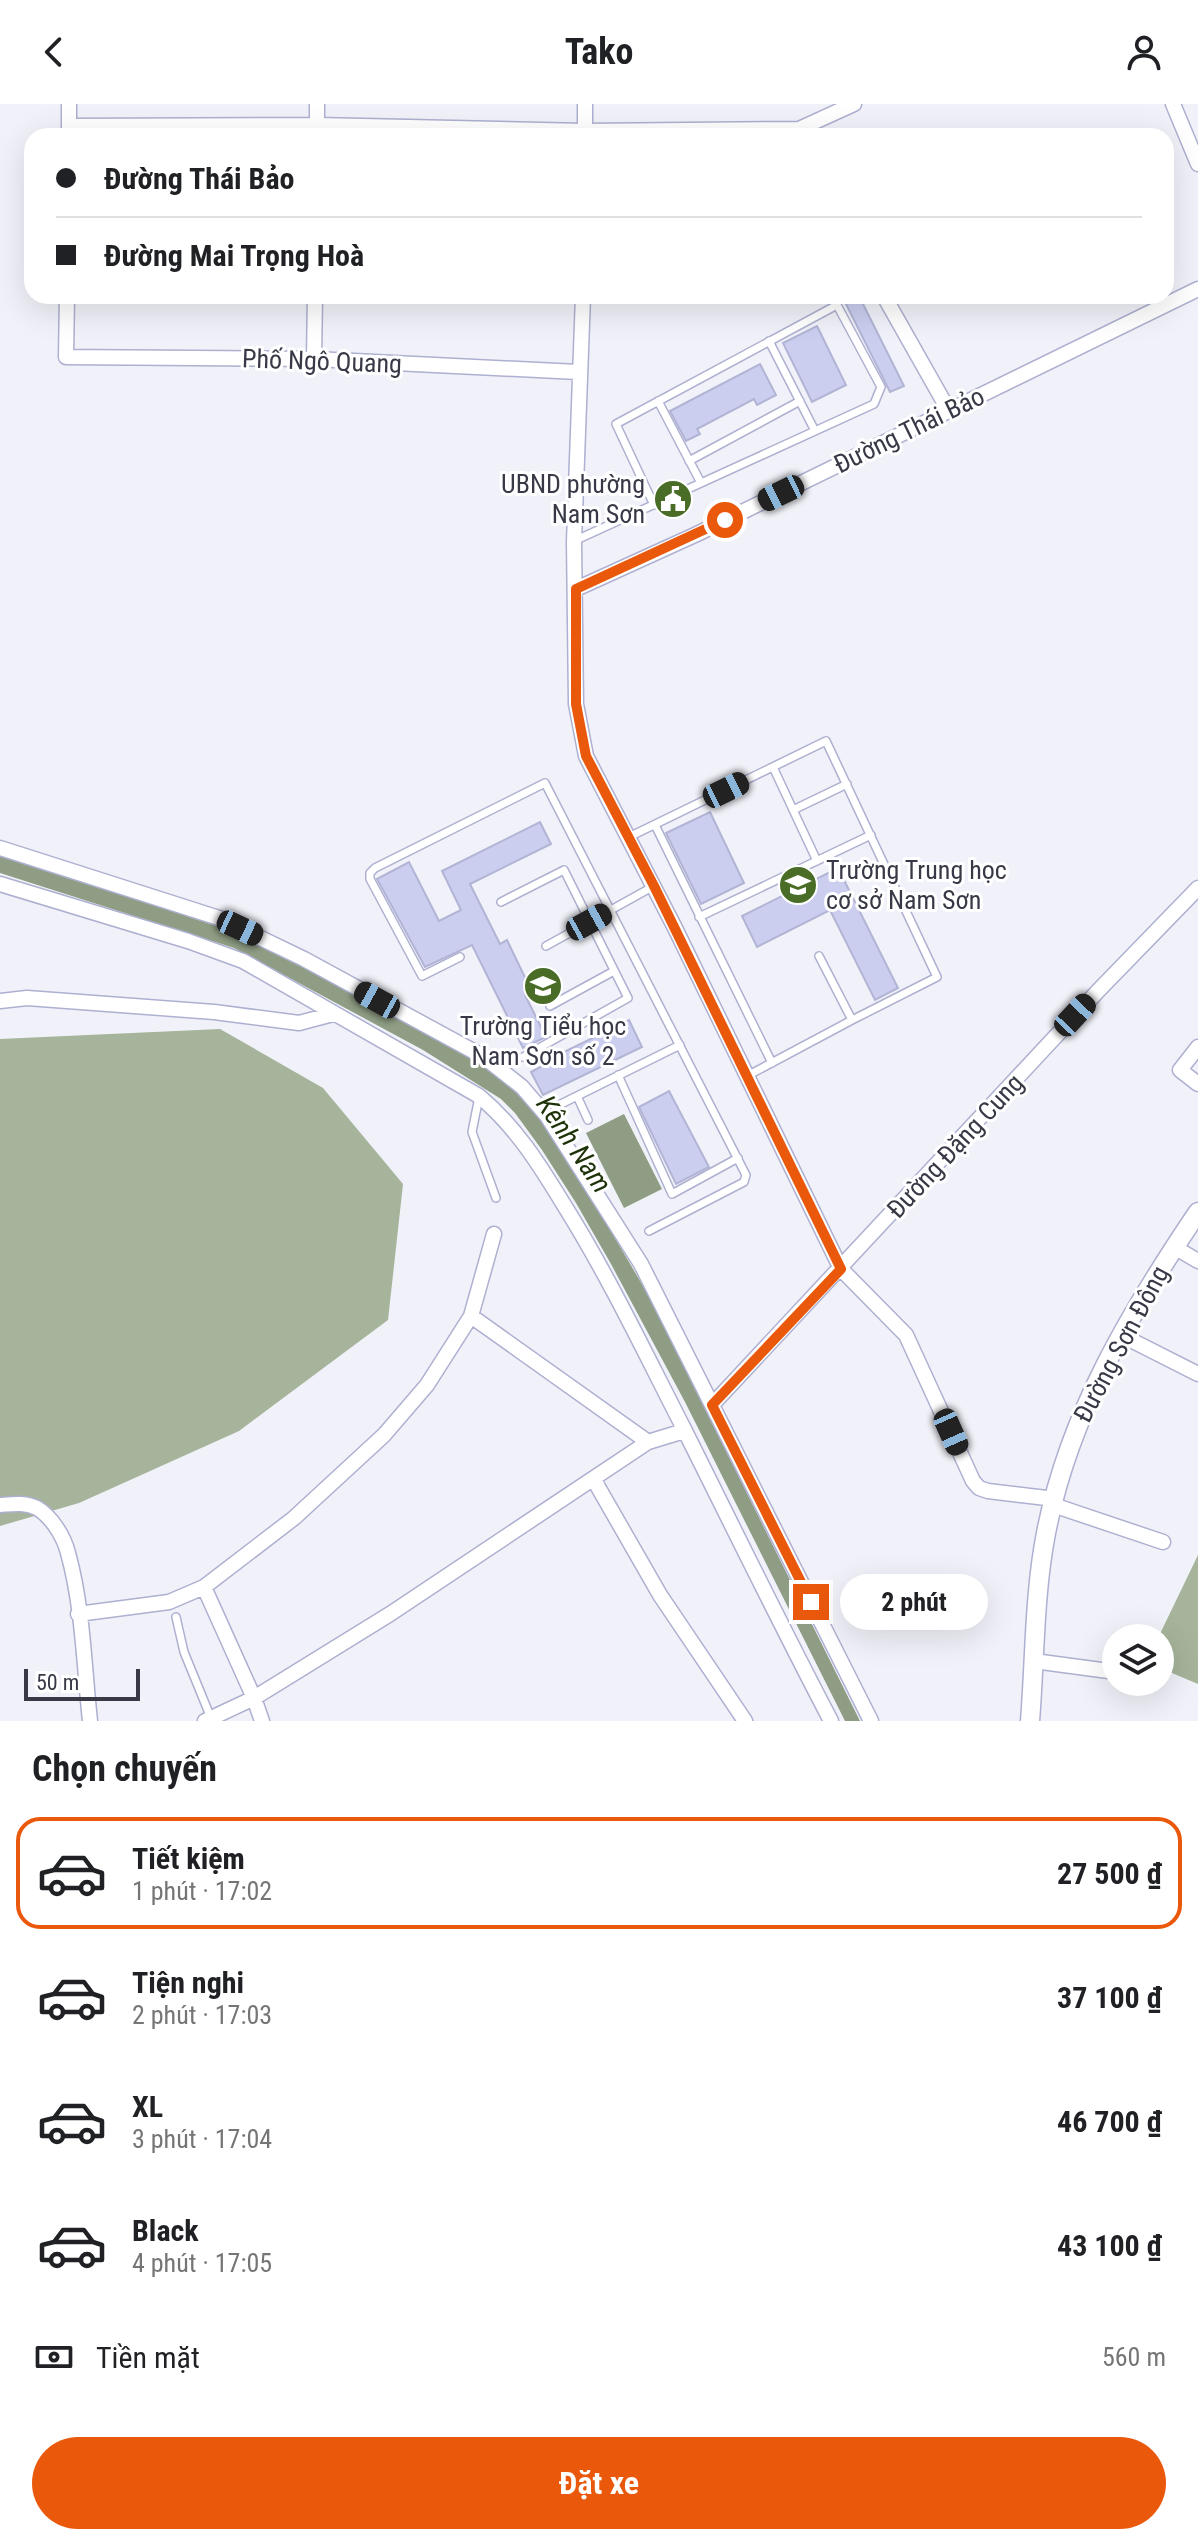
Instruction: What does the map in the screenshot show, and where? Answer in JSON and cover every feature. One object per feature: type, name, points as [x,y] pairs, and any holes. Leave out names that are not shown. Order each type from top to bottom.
[{"type":"main road","name":"Đường Sơn Đông","points":[[1030,1721],[1041,1565],[1054,1502],[1078,1422],[1121,1335],[1198,1212]]},
{"type":"street","points":[[69,104],[69,128]]},
{"type":"street","points":[[317,104],[317,128]]},
{"type":"street","points":[[585,104],[585,128]]},
{"type":"street","points":[[809,128],[854,104]]},
{"type":"street","points":[[1173,104],[1198,164]]},
{"type":"street","name":"Đường Thái Bảo","points":[[1174,301],[1198,289]]},
{"type":"street","name":"Phố Ngô Quang","points":[[67,304],[66,357],[314,359],[578,372]]},
{"type":"street","points":[[314,359],[315,304]]},
{"type":"street","points":[[582,304],[574,541],[578,722],[586,756],[654,886],[841,1269],[906,1335],[973,1481],[979,1488],[1054,1502],[1163,1542]]},
{"type":"street","points":[[889,304],[949,411]]},
{"type":"street","name":"Đường Thái Bảo","points":[[576,589],[1167,304]]},
{"type":"street","points":[[0,848],[219,918],[304,959],[484,1057],[522,1087],[547,1116],[641,1264],[871,1721]]},
{"type":"street","points":[[0,884],[218,952],[262,972],[479,1096],[517,1133],[588,1243],[635,1330],[831,1721]]},
{"type":"street","name":"Đường Đặng Cung","points":[[712,1405],[1198,888]]},
{"type":"street","points":[[0,1001],[27,998],[214,1012],[299,1023],[333,1014]]},
{"type":"street","points":[[1198,1047],[1180,1070],[1198,1084]]},
{"type":"street","points":[[78,1614],[169,1602],[204,1587],[294,1518],[384,1435],[427,1385],[471,1316],[494,1234]]},
{"type":"street","points":[[1174,1247],[1198,1261]]},
{"type":"street","points":[[471,1316],[648,1442]]},
{"type":"street","points":[[1121,1335],[1198,1374]]},
{"type":"street","points":[[208,1720],[254,1698],[390,1614],[648,1442],[684,1431]]},
{"type":"street","points":[[594,1480],[660,1595],[745,1721]]},
{"type":"street","points":[[0,1505],[18,1503],[36,1508],[55,1525],[68,1551],[90,1721]]},
{"type":"street","points":[[204,1587],[262,1721]]},
{"type":"street","points":[[1034,1661],[1102,1670]]},
{"type":"lane","points":[[574,541],[654,505],[874,404],[881,387],[837,305],[616,424],[654,505]]},
{"type":"lane","points":[[769,341],[815,431]]},
{"type":"lane","points":[[658,401],[701,483]]},
{"type":"lane","points":[[689,461],[800,401]]},
{"type":"lane","points":[[629,837],[826,741],[937,977],[747,1076]]},
{"type":"lane","points":[[773,767],[817,861]]},
{"type":"lane","points":[[460,957],[422,976],[370,879],[370,873],[545,783],[746,1175],[744,1182],[649,1231]]},
{"type":"lane","points":[[793,810],[847,784]]},
{"type":"lane","points":[[655,825],[772,1063]]},
{"type":"lane","points":[[699,917],[871,835]]},
{"type":"lane","points":[[501,902],[564,870],[628,998],[523,1057]]},
{"type":"lane","points":[[546,946],[654,886]]},
{"type":"lane","points":[[819,956],[852,1020]]},
{"type":"lane","points":[[550,1006],[614,971]]},
{"type":"lane","points":[[559,1105],[680,1045]]},
{"type":"lane","points":[[618,1075],[672,1194],[738,1158]]},
{"type":"lane","points":[[479,1096],[472,1132],[496,1198]]},
{"type":"lane","points":[[577,1096],[588,1120]]},
{"type":"lane","points":[[176,1617],[184,1652],[208,1720]]},
{"type":"shaded area","name":"Kênh Nam","points":[[0,855],[238,933],[289,957],[482,1064],[512,1088],[539,1116],[650,1298],[860,1721],[845,1721],[685,1402],[611,1264],[576,1203],[515,1113],[501,1099],[423,1050],[234,948],[0,873]]},
{"type":"shaded area","points":[[220,1029],[323,1088],[403,1184],[388,1320],[239,1431],[79,1503],[0,1526],[0,1039]]},
{"type":"shaded area","points":[[624,1114],[662,1189],[624,1208],[586,1133]]},
{"type":"shaded area","points":[[1198,1555],[1198,1684],[1174,1674],[1174,1624],[1165,1624]]},
{"type":"building","points":[[846,304],[863,304],[904,386],[890,392]]},
{"type":"building","points":[[817,326],[846,385],[812,402],[783,343]]},
{"type":"building","points":[[760,364],[776,395],[757,405],[754,399],[697,429],[700,434],[686,441],[670,411]]},
{"type":"building","points":[[710,812],[744,883],[701,904],[666,833]]},
{"type":"building","points":[[540,822],[551,844],[470,884],[500,944],[507,940],[532,992],[525,995],[546,1037],[523,1048],[472,945],[425,967],[377,879],[409,862],[439,921],[461,910],[442,871]]},
{"type":"building","points":[[838,868],[898,988],[875,1000],[830,910],[757,947],[742,916]]},
{"type":"building","points":[[629,1020],[642,1047],[543,1095],[531,1072],[544,1065],[540,1055],[552,1048],[556,1056]]},
{"type":"building","points":[[669,1091],[709,1167],[676,1184],[639,1107]]},
{"type":"place","name":"UBND phường Nam Sơn","points":[[673,499]]},
{"type":"place","name":"Trường Trung học cơ sở Nam Sơn","points":[[798,885]]},
{"type":"place","name":"Trường Tiểu học Nam Sơn số 2","points":[[543,986]]},
{"type":"route","points":[[725,520],[576,589],[576,704],[586,756],[654,886],[841,1269],[712,1405],[811,1602]]}]
